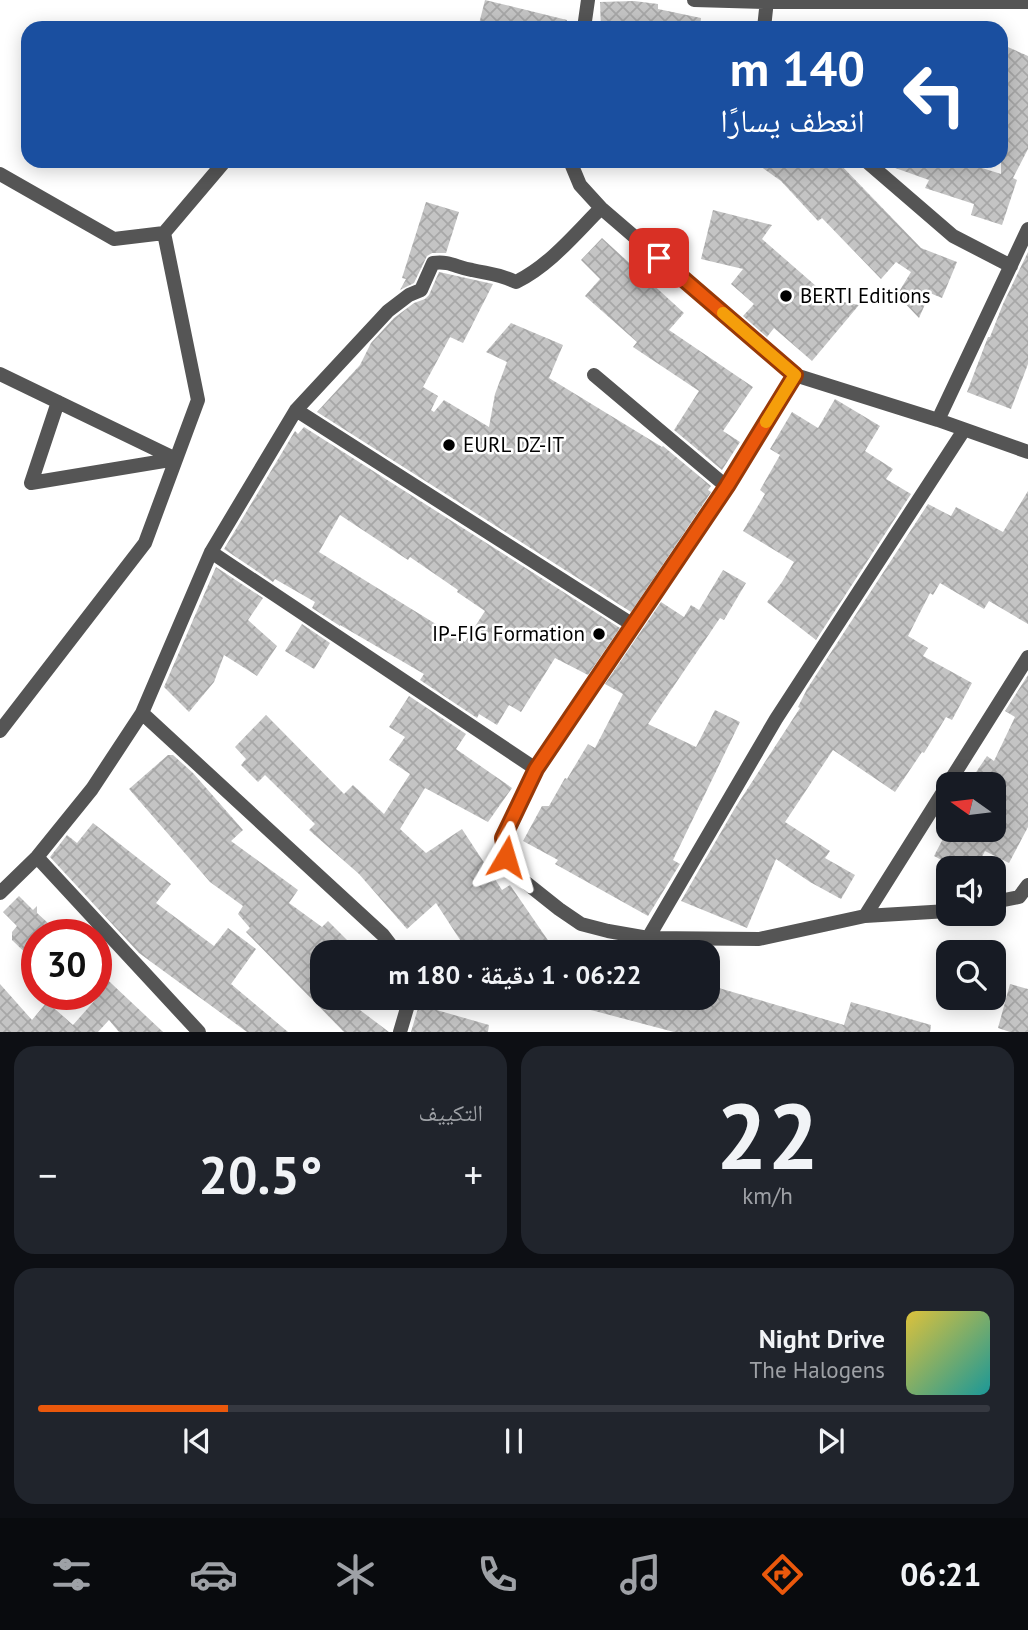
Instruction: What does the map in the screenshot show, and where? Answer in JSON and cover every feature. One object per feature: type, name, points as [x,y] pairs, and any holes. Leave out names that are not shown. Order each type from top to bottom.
[{"type":"street","points":[[585,21],[588,0]]},
{"type":"street","points":[[694,0],[1028,2]]},
{"type":"street","points":[[765,21],[766,1]]},
{"type":"street","points":[[0,174],[114,239],[164,233],[219,168]]},
{"type":"street","points":[[573,168],[580,185],[601,208],[795,375],[938,419],[1028,452]]},
{"type":"street","points":[[874,168],[953,236],[1011,266]]},
{"type":"street","points":[[0,894],[37,857],[92,789],[142,713],[211,552],[296,410],[388,311],[409,295],[421,290],[433,263],[446,262],[468,270],[500,275],[516,282],[546,263],[601,208]]},
{"type":"street","points":[[938,419],[1028,229]]},
{"type":"street","points":[[0,731],[145,543],[198,400],[164,233]]},
{"type":"street","points":[[0,374],[176,459]]},
{"type":"street","points":[[594,375],[727,486]]},
{"type":"street","points":[[795,375],[727,486],[536,769],[503,838],[506,857],[520,878],[581,924],[648,938],[759,940],[865,916],[936,912]]},
{"type":"street","points":[[58,402],[31,483],[176,459]]},
{"type":"street","points":[[296,410],[633,625]]},
{"type":"street","points":[[648,938],[776,719],[964,430]]},
{"type":"street","points":[[211,552],[536,769]]},
{"type":"street","points":[[865,916],[1028,657]]},
{"type":"street","points":[[142,713],[387,940]]},
{"type":"street","points":[[37,857],[199,1031]]},
{"type":"street","points":[[1006,900],[1019,897],[1028,885]]},
{"type":"street","points":[[400,1031],[406,1010]]},
{"type":"building","points":[[485,0],[567,20],[567,21],[480,21]]},
{"type":"building","points":[[634,1],[658,4],[658,9],[701,18],[701,21],[601,21],[600,2]]},
{"type":"building","points":[[1008,47],[1028,56],[1028,149],[1013,178],[1017,180],[1002,225],[971,215],[974,204],[925,188],[929,180],[895,168],[982,168],[1001,174],[1001,168],[1008,168]]},
{"type":"building","points":[[763,168],[844,168],[921,248],[957,262],[942,298],[930,293],[919,318],[897,295],[911,272],[896,262],[881,279],[822,218],[818,221],[781,181]]},
{"type":"building","points":[[426,202],[459,212],[446,253],[432,253],[427,256],[414,283],[400,290],[406,279],[402,278]]},
{"type":"building","name":"BERTI Editions","points":[[713,210],[772,225],[762,239],[832,300],[859,305],[812,361],[774,328],[767,337],[743,316],[754,304],[731,284],[743,269],[701,259]]},
{"type":"building","points":[[602,238],[684,313],[669,330],[753,387],[723,431],[740,442],[722,470],[674,430],[699,391],[633,347],[637,342],[585,296],[600,279],[581,260]]},
{"type":"building","points":[[1028,252],[1028,364],[1011,409],[967,392],[988,337]]},
{"type":"building","points":[[439,272],[493,284],[463,343],[450,337],[423,387],[438,396],[431,410],[434,412],[444,400],[489,427],[495,394],[507,362],[486,352],[511,323],[563,345],[549,378],[663,446],[711,486],[708,490],[711,492],[631,612],[317,412],[360,365],[371,343],[394,318],[429,295]]},
{"type":"building","points":[[835,399],[880,426],[865,451],[893,469],[886,479],[911,494],[816,640],[767,602],[794,562],[743,531],[765,494],[760,490],[780,455],[770,449],[792,412],[818,428]]},
{"type":"building","points":[[304,427],[620,628],[588,675],[555,658],[521,712],[509,705],[497,725],[479,714],[477,718],[420,680],[424,674],[340,626],[312,608],[315,602],[275,579],[273,582],[224,549],[295,431],[298,434]],"holes":[[[340,515],[408,560],[410,557],[485,611],[465,642],[319,552]]]},
{"type":"building","points":[[1028,491],[1028,624],[989,601],[984,609],[940,583],[933,595],[930,593],[908,636],[928,648],[923,656],[972,683],[952,720],[946,717],[895,792],[833,750],[785,822],[830,851],[825,858],[855,875],[841,899],[776,859],[747,928],[681,901],[735,808],[800,708],[798,707],[807,689],[928,504],[951,516],[956,507],[1003,532]]},
{"type":"building","points":[[216,567],[263,598],[248,620],[277,646],[257,676],[224,655],[214,682],[189,712],[164,687]]},
{"type":"building","points":[[723,570],[746,583],[724,620],[720,618],[648,724],[696,747],[715,710],[740,722],[673,860],[680,864],[648,916],[555,864],[558,860],[523,841],[542,806],[549,806],[588,744],[595,748],[623,694],[605,684],[661,602],[684,617],[691,605],[699,610]]},
{"type":"building","points":[[302,624],[330,643],[314,669],[285,651]]},
{"type":"building","points":[[1028,675],[1028,827],[1009,863],[1006,862],[1006,856],[995,856],[985,851],[982,856],[936,857],[934,856],[941,842],[1006,842],[1006,772],[976,772],[987,756],[994,761],[1015,717],[1005,711]]},
{"type":"building","points":[[409,696],[466,734],[456,749],[512,788],[488,822],[425,788],[400,829],[426,853],[462,829],[502,890],[510,885],[548,940],[460,940],[436,903],[407,929],[359,874],[309,830],[315,824],[265,775],[258,782],[241,765],[246,759],[235,747],[266,715],[344,794],[353,785],[384,814],[410,774],[389,760],[405,737],[389,727]]},
{"type":"building","points":[[168,755],[173,755],[193,773],[243,830],[231,841],[298,890],[289,903],[322,927],[328,921],[347,940],[310,940],[310,997],[246,932],[250,928],[238,914],[243,906],[210,882],[129,789]]},
{"type":"building","points":[[93,823],[171,884],[156,903],[214,946],[228,928],[256,949],[231,984],[288,1032],[247,1032],[139,953],[112,924],[112,919],[107,919],[50,857],[67,835],[77,843]]},
{"type":"building","points":[[19,896],[33,910],[37,906],[37,913],[44,919],[21,919],[21,949],[12,940],[12,932],[17,926],[3,912]]},
{"type":"building","points":[[0,984],[32,1020],[40,1010],[56,1010],[73,1025],[86,1010],[112,1010],[112,984],[163,1032],[119,1032],[109,1020],[98,1032],[0,1032]]},
{"type":"building","points":[[1010,984],[1028,989],[1028,1032],[1010,1032],[998,1028],[1003,1010],[1006,1010]]},
{"type":"building","points":[[720,988],[844,1025],[851,1002],[931,1025],[930,1032],[674,1032],[591,1010],[720,1010]]},
{"type":"building","points":[[322,1010],[360,1010],[389,1032],[344,1032]]},
{"type":"building","points":[[418,1010],[436,1010],[489,1025],[488,1032],[411,1032]]},
{"type":"slow traffic","points":[[723,313],[795,375],[766,422]]},
{"type":"place","name":"BERTI Editions","points":[[786,296]]},
{"type":"place","name":"EURL DZ-IT","points":[[449,445]]},
{"type":"place","name":"IP-FIG Formation","points":[[599,634]]},
{"type":"route","points":[[506,857],[503,838],[536,769],[727,486],[795,375],[659,258]]}]
